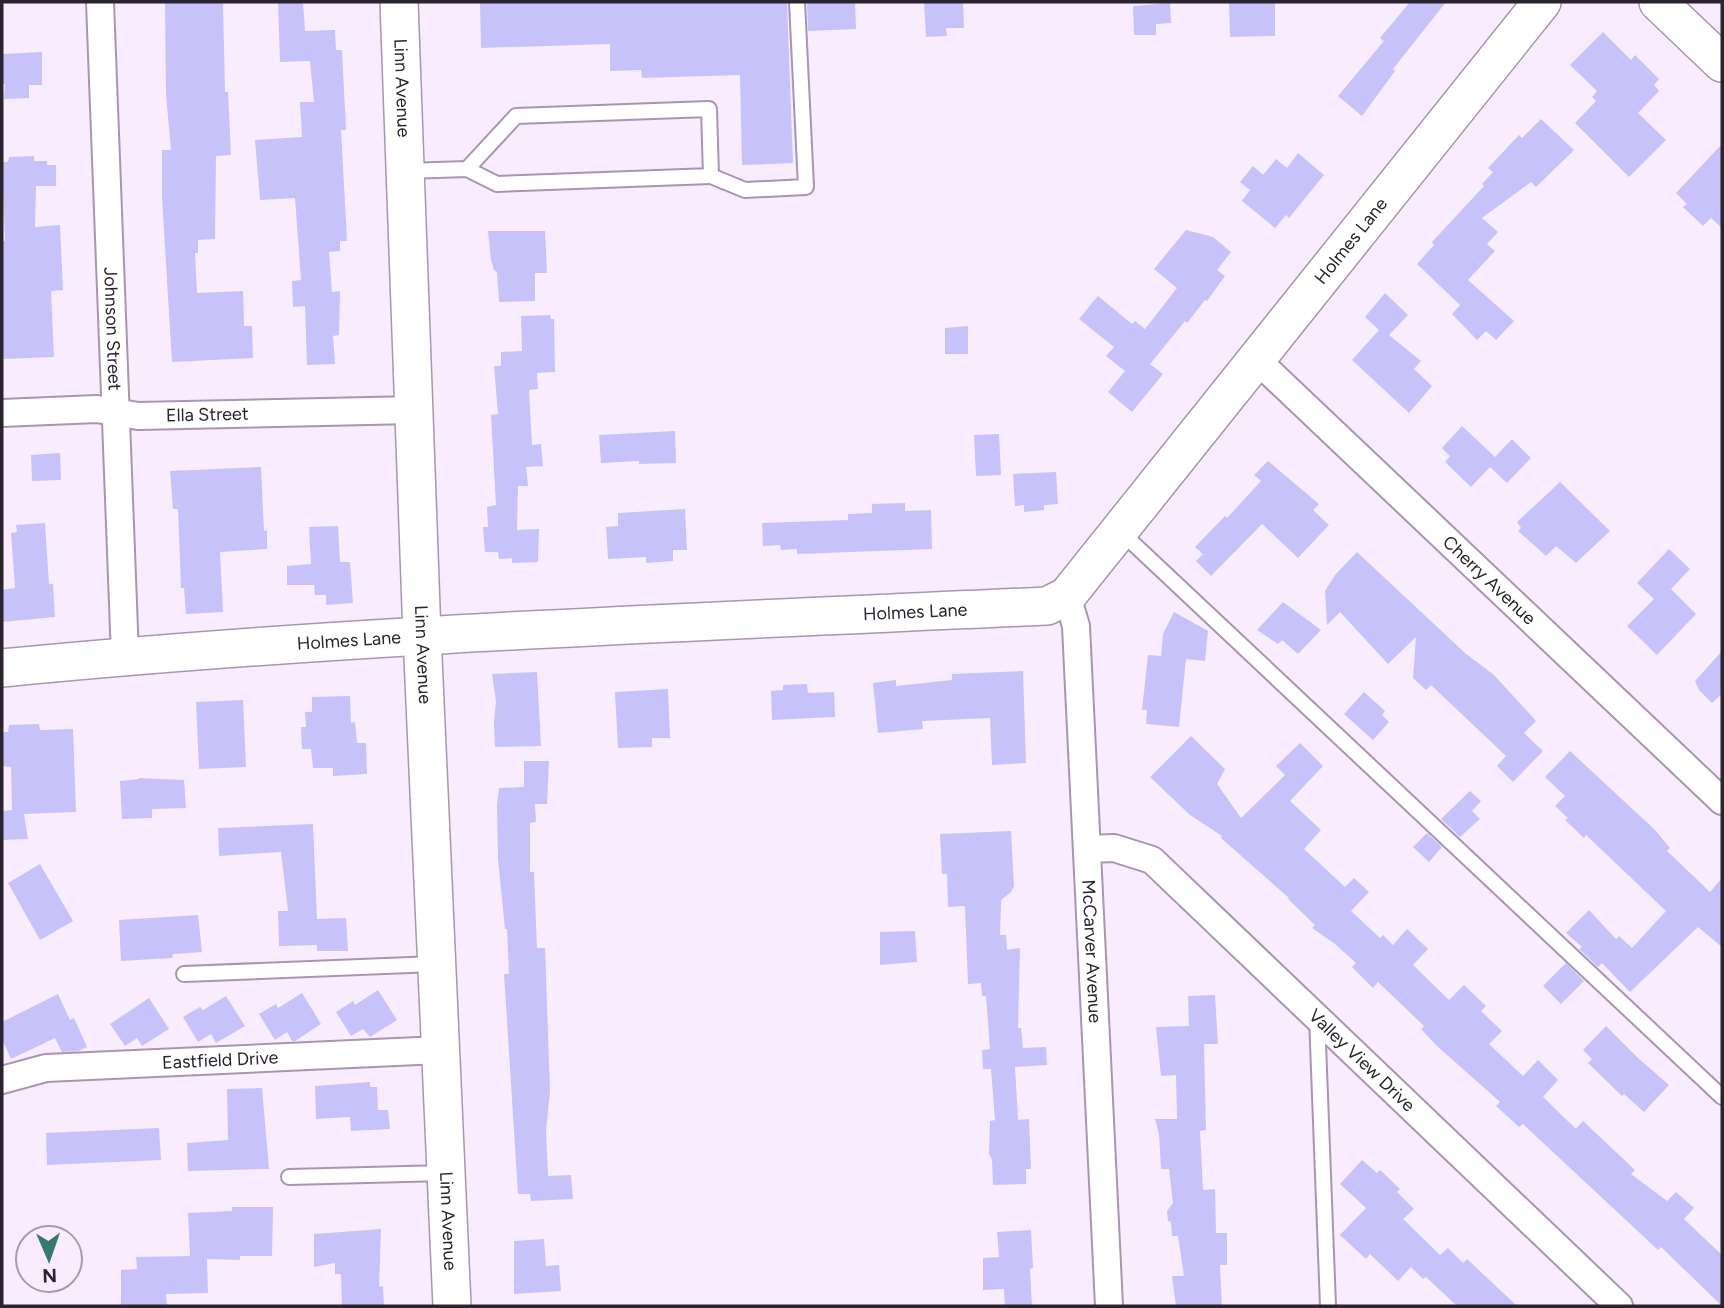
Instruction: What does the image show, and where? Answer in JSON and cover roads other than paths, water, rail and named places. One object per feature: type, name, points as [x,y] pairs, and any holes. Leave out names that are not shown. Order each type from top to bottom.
[{"type":"street","name":"Johnson Street","points":[[100,2],[125,656]]},
{"type":"street","name":"Linn Avenue","points":[[399,2],[422,635],[452,1306]]},
{"type":"street","name":"Holmes Lane","points":[[2,668],[125,656],[422,635],[1047,606],[1067,596],[1542,2]]},
{"type":"street","points":[[1658,2],[1722,63]]},
{"type":"street","name":"Cherry Avenue","points":[[1257,360],[1722,801]]},
{"type":"street","name":"Ella Street","points":[[2,413],[97,408],[138,415],[414,410]]},
{"type":"street","name":"McCarver Avenue","points":[[1067,596],[1076,626],[1109,1306]]},
{"type":"street","name":"Valley View Drive","points":[[1087,849],[1114,848],[1152,860],[1619,1306]]},
{"type":"street","name":"Eastfield Drive","points":[[2,1080],[46,1068],[440,1050]]},
{"type":"lane","points":[[405,171],[467,169],[498,184],[711,176],[745,190],[806,187],[797,2]]},
{"type":"lane","points":[[467,169],[516,116],[709,109],[711,176]]},
{"type":"lane","points":[[1120,531],[1722,1097]]},
{"type":"lane","points":[[184,974],[436,964]]},
{"type":"lane","points":[[1317,1017],[1328,1306]]},
{"type":"lane","points":[[289,1177],[445,1173]]}]
